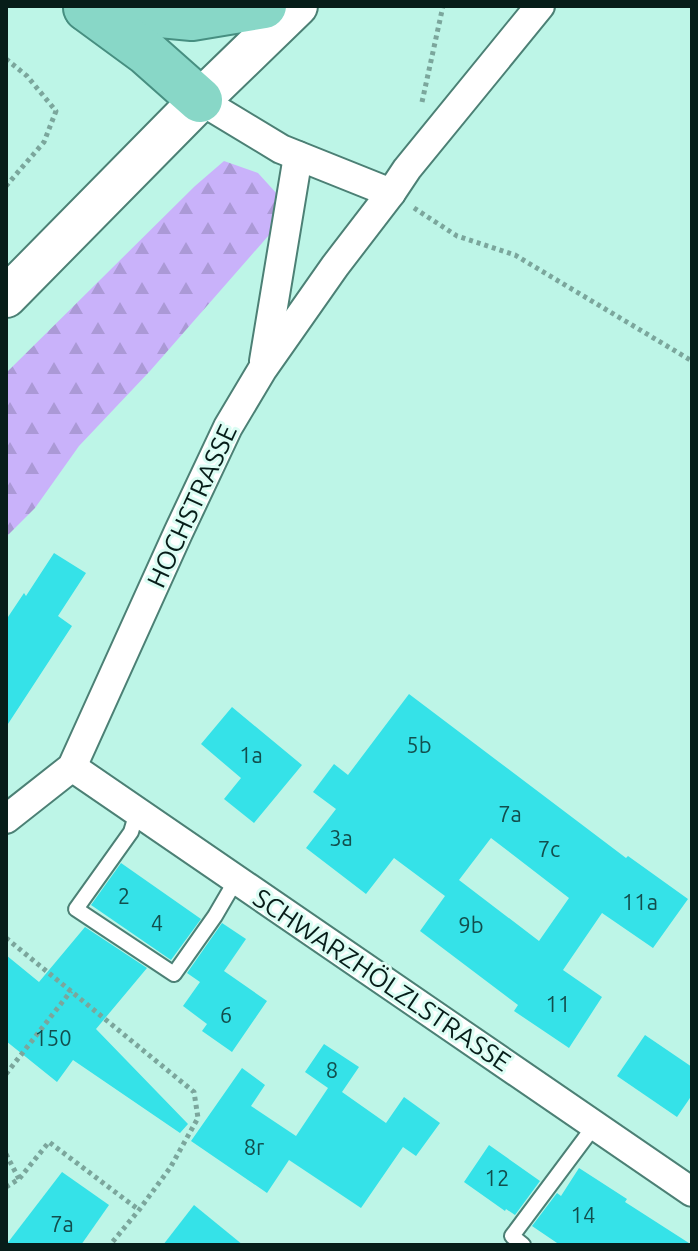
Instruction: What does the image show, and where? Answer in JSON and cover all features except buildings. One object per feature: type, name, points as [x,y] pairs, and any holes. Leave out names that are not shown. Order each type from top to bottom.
[{"type":"highway","points":[[84,7],[192,18],[264,6]]},
{"type":"highway","points":[[84,7],[147,53],[200,100]]},
{"type":"main road","points":[[6,297],[297,6]]},
{"type":"street","name":"HOCHSTRASSE","points":[[6,819],[72,767],[221,440],[262,370],[407,169],[540,6]]},
{"type":"street","points":[[200,100],[281,149],[391,193]]},
{"type":"street","points":[[262,370],[298,156]]},
{"type":"street","name":"SCHWARZHÖLZLSTRASSE","points":[[72,767],[692,1192]]},
{"type":"lane","points":[[137,812],[131,832],[76,909],[174,974],[236,880]]},
{"type":"lane","points":[[523,1245],[512,1236],[595,1125]]},
{"type":"path","points":[[420,110],[443,6]]},
{"type":"path","points":[[6,59],[27,76],[56,111],[44,142],[6,186]]},
{"type":"path","points":[[391,193],[457,236],[515,255],[692,361]]},
{"type":"path","points":[[6,938],[194,1092],[198,1118],[170,1168],[110,1245]]},
{"type":"path","points":[[6,1074],[71,991]]},
{"type":"path","points":[[6,1187],[19,1179],[49,1142],[139,1210]]},
{"type":"path","points":[[6,1154],[19,1179]]},
{"type":"green space","points":[[224,161],[258,173],[278,195],[276,227],[150,371],[79,446],[35,508],[6,537],[6,373]]}]
